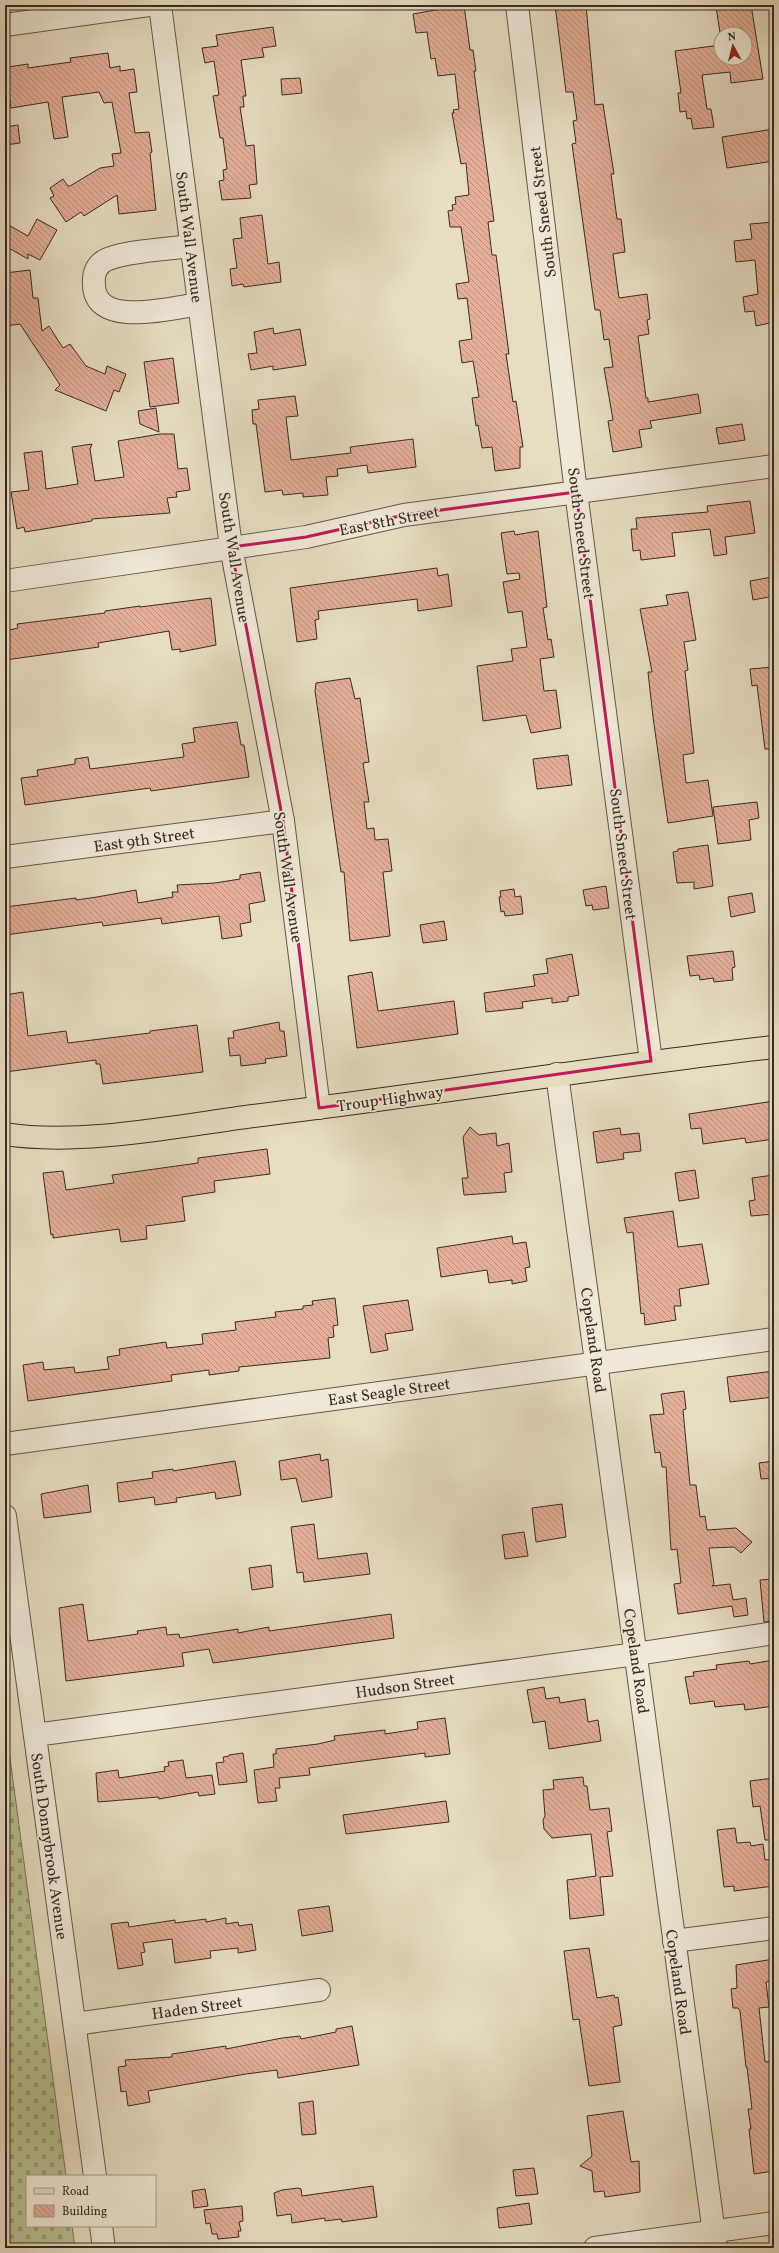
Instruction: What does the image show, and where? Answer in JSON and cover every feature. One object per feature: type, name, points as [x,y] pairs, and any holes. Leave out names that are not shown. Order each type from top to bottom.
[{"type":"main road","name":"Troup Highway","points":[[5,1134],[49,1137],[101,1136],[319,1108],[651,1061],[774,1046]]},
{"type":"street","points":[[5,25],[149,5]]},
{"type":"street","name":"South Wall Avenue","points":[[160,5],[231,548],[283,821],[319,1108]]},
{"type":"street","name":"South Sneed Street","points":[[517,5],[576,492],[651,1061]]},
{"type":"street","points":[[191,246],[119,256],[104,261],[95,271],[93,286],[100,303],[108,310],[123,313],[199,304]]},
{"type":"street","name":"East 8th Street","points":[[5,581],[306,537],[404,515],[774,466]]},
{"type":"street","name":"East 9th Street","points":[[5,857],[283,821]]},
{"type":"street","name":"Copeland Road","points":[[557,1074],[714,2239]]},
{"type":"street","name":"East Seagle Street","points":[[5,1444],[774,1339]]},
{"type":"street","name":"South Donnybrook Avenue","points":[[5,1516],[95,2175]]},
{"type":"street","name":"Hudson Street","points":[[35,1735],[636,1654],[774,1633]]},
{"type":"street","points":[[674,1941],[774,1928]]},
{"type":"street","name":"Haden Street","points":[[75,2024],[319,1990]]},
{"type":"street","points":[[595,2248],[714,2239],[774,2223]]},
{"type":"street","points":[[101,2227],[104,2248]]},
{"type":"highlighted area","points":[[576,492],[651,1061],[319,1108],[283,821],[231,547],[306,537],[404,515]]},
{"type":"green space","points":[[5,1721],[66,2175],[26,2175],[26,2227],[72,2227],[75,2248],[5,2248]]},
{"type":"building","points":[[464,5],[470,50],[473,50],[476,71],[474,71],[494,221],[488,222],[492,255],[496,255],[509,354],[506,354],[513,402],[516,401],[523,447],[520,447],[520,468],[495,471],[492,447],[482,448],[478,425],[476,426],[472,398],[479,397],[473,361],[462,363],[459,341],[472,339],[467,298],[458,299],[456,284],[469,282],[461,227],[450,227],[448,211],[453,210],[452,205],[456,204],[455,197],[469,195],[466,163],[461,164],[452,113],[454,113],[453,110],[459,109],[455,74],[438,76],[435,58],[431,59],[427,32],[416,33],[413,14]]},
{"type":"building","points":[[555,5],[586,5],[595,105],[603,104],[614,174],[611,174],[617,219],[621,219],[625,252],[613,254],[619,298],[647,294],[650,319],[647,320],[649,334],[638,336],[646,398],[648,398],[648,402],[698,394],[701,413],[650,421],[652,428],[639,430],[642,447],[613,452],[608,421],[613,420],[604,368],[613,367],[609,339],[604,340],[600,310],[595,310],[572,144],[576,143],[573,121],[577,120],[573,92],[566,92]]},
{"type":"building","points":[[729,5],[751,5],[763,79],[731,83],[730,72],[702,75],[707,109],[711,109],[714,127],[693,129],[691,118],[687,119],[686,111],[680,112],[678,93],[681,93],[675,51],[713,46],[713,66],[753,66],[753,26],[719,26],[716,7]]},
{"type":"building","points":[[273,27],[276,46],[262,48],[264,57],[241,60],[246,96],[243,96],[244,107],[240,107],[246,146],[254,145],[257,184],[249,185],[251,198],[222,200],[219,181],[224,180],[223,170],[227,169],[223,138],[220,138],[213,96],[219,95],[214,61],[205,63],[202,48],[218,46],[216,35]]},
{"type":"building","points":[[108,53],[110,68],[120,66],[120,71],[134,69],[137,92],[129,93],[135,133],[149,132],[152,152],[150,153],[156,210],[119,214],[117,195],[84,216],[81,212],[66,222],[50,198],[54,196],[50,188],[63,179],[68,186],[70,186],[100,168],[114,166],[112,154],[121,153],[112,102],[104,103],[99,92],[62,97],[68,137],[54,139],[48,102],[11,108],[7,81],[10,81],[8,67],[28,64],[28,68],[71,62],[70,58]]},
{"type":"building","points":[[300,78],[302,93],[282,95],[281,79]]},
{"type":"building","points":[[18,125],[20,143],[5,145],[5,127]]},
{"type":"building","points":[[774,129],[774,161],[727,168],[722,137]]},
{"type":"building","points":[[262,215],[268,264],[279,262],[281,282],[244,287],[243,284],[232,286],[230,269],[237,268],[233,239],[242,238],[240,218]]},
{"type":"building","points":[[37,219],[57,230],[40,260],[28,254],[28,259],[5,246],[5,223],[28,236]]},
{"type":"building","points":[[774,222],[774,322],[756,326],[754,311],[745,312],[743,297],[758,294],[755,260],[736,262],[734,241],[752,239],[750,224]]},
{"type":"building","points":[[30,270],[33,298],[38,298],[42,331],[49,326],[63,348],[70,344],[86,366],[105,374],[107,366],[126,374],[119,392],[114,390],[106,411],[55,390],[60,385],[20,324],[5,326],[5,273]]},
{"type":"building","points":[[273,328],[274,334],[300,329],[306,365],[273,370],[273,366],[251,370],[248,354],[257,353],[254,332]]},
{"type":"building","points":[[173,358],[179,403],[150,407],[144,362]]},
{"type":"building","points":[[295,396],[298,416],[286,417],[291,460],[351,453],[350,447],[413,439],[416,467],[368,473],[367,465],[337,469],[338,476],[326,477],[328,495],[303,497],[303,493],[283,495],[282,490],[265,492],[256,424],[253,424],[252,410],[259,409],[258,400]]},
{"type":"building","points":[[156,408],[159,432],[140,424],[138,411]]},
{"type":"building","points":[[742,424],[745,440],[719,444],[716,428]]},
{"type":"building","points":[[160,434],[174,434],[178,469],[187,468],[190,490],[176,492],[177,497],[167,498],[170,513],[92,519],[92,521],[25,532],[24,527],[17,529],[11,492],[29,490],[24,453],[42,451],[46,489],[78,484],[72,447],[92,444],[90,449],[95,481],[124,477],[118,441]]},
{"type":"building","points":[[750,501],[755,533],[725,537],[727,554],[714,556],[710,529],[672,533],[675,556],[641,560],[640,550],[633,551],[631,529],[637,529],[636,518],[708,512],[707,506]]},
{"type":"building","points":[[514,531],[515,535],[538,531],[547,607],[543,608],[548,640],[551,639],[554,657],[540,659],[544,691],[556,690],[561,728],[531,733],[526,715],[483,721],[477,666],[513,661],[511,649],[527,647],[522,611],[508,613],[503,582],[520,579],[519,573],[507,574],[501,533]]},
{"type":"building","points":[[437,568],[438,576],[448,574],[452,606],[418,611],[417,599],[318,611],[319,619],[315,620],[317,639],[297,642],[290,588]]},
{"type":"building","points":[[772,577],[774,579],[774,596],[753,600],[750,581]]},
{"type":"building","points":[[688,592],[696,640],[684,642],[688,670],[685,671],[694,753],[683,755],[686,783],[708,780],[713,816],[668,823],[648,672],[652,672],[640,609],[668,605],[666,595]]},
{"type":"building","points":[[211,598],[216,645],[180,652],[180,649],[172,650],[169,631],[98,643],[99,647],[5,660],[5,631],[18,628],[17,624],[105,613],[105,611],[140,606]]},
{"type":"building","points":[[774,667],[774,749],[765,749],[757,685],[752,686],[750,669]]},
{"type":"building","points":[[350,678],[355,699],[360,698],[369,762],[363,763],[369,802],[364,802],[367,829],[374,828],[375,840],[388,839],[392,871],[383,872],[390,936],[350,941],[344,872],[341,872],[315,691],[316,683]]},
{"type":"building","points":[[237,722],[241,745],[244,745],[249,777],[151,791],[150,788],[25,805],[21,778],[38,776],[37,770],[75,764],[75,759],[88,757],[90,769],[184,757],[182,744],[195,742],[193,728]]},
{"type":"building","points":[[568,755],[572,785],[537,789],[533,759]]},
{"type":"building","points":[[757,802],[759,818],[749,820],[751,840],[718,844],[713,807]]},
{"type":"building","points":[[708,845],[713,886],[694,889],[694,882],[677,883],[673,852],[678,851],[678,849]]},
{"type":"building","points":[[260,872],[265,901],[249,904],[251,922],[240,924],[242,936],[222,939],[219,916],[162,924],[161,918],[103,926],[102,922],[5,935],[5,907],[76,898],[76,900],[136,890],[138,903],[173,897],[172,892],[178,892],[177,885],[215,883],[240,879],[240,875]]},
{"type":"building","points":[[606,886],[609,908],[593,910],[592,905],[586,906],[583,890]]},
{"type":"building","points":[[514,889],[515,897],[521,896],[523,914],[505,916],[504,911],[501,912],[499,897],[501,897],[500,891]]},
{"type":"building","points":[[752,893],[755,912],[731,917],[728,897]]},
{"type":"building","points":[[444,921],[447,940],[423,943],[420,925]]},
{"type":"building","points":[[733,951],[735,967],[732,968],[733,980],[714,982],[713,978],[700,980],[699,975],[690,976],[687,956]]},
{"type":"building","points":[[572,954],[579,995],[568,997],[568,1001],[552,1003],[552,998],[522,1002],[523,1008],[486,1012],[484,993],[535,986],[533,975],[548,973],[546,959]]},
{"type":"building","points":[[372,972],[378,1011],[454,1001],[458,1034],[357,1048],[348,976]]},
{"type":"building","points":[[23,992],[28,1036],[66,1031],[68,1043],[150,1033],[150,1031],[197,1025],[203,1072],[103,1084],[100,1064],[96,1064],[96,1060],[5,1072],[5,995]]},
{"type":"building","points":[[279,1022],[280,1031],[284,1031],[287,1056],[265,1059],[266,1063],[241,1066],[240,1055],[230,1056],[228,1038],[234,1038],[233,1031]]},
{"type":"building","points":[[774,1101],[774,1139],[746,1143],[745,1138],[703,1144],[701,1128],[691,1129],[689,1114]]},
{"type":"building","points":[[470,1127],[479,1135],[496,1133],[497,1146],[509,1143],[512,1172],[504,1173],[506,1192],[464,1195],[462,1178],[468,1178],[463,1137]]},
{"type":"building","points":[[620,1128],[621,1135],[639,1133],[641,1151],[623,1153],[624,1159],[597,1163],[593,1132]]},
{"type":"building","points":[[267,1149],[270,1174],[214,1181],[215,1192],[182,1197],[185,1221],[146,1226],[147,1239],[121,1242],[119,1229],[53,1238],[53,1234],[51,1235],[43,1173],[63,1171],[66,1190],[114,1183],[112,1175],[198,1163],[198,1158]]},
{"type":"building","points":[[695,1170],[699,1198],[679,1201],[675,1173]]},
{"type":"building","points":[[774,1175],[774,1214],[751,1216],[749,1201],[755,1200],[752,1178]]},
{"type":"building","points":[[673,1211],[678,1247],[702,1244],[709,1284],[679,1289],[681,1306],[674,1306],[676,1320],[645,1325],[644,1313],[641,1314],[633,1232],[627,1233],[624,1218]]},
{"type":"building","points":[[512,1236],[513,1244],[526,1242],[530,1267],[525,1268],[527,1281],[512,1284],[512,1280],[489,1283],[487,1270],[441,1277],[437,1248]]},
{"type":"building","points":[[335,1298],[338,1325],[333,1326],[334,1337],[328,1338],[330,1358],[239,1367],[239,1371],[209,1375],[209,1370],[171,1375],[172,1381],[28,1401],[23,1365],[43,1362],[44,1370],[74,1367],[75,1373],[109,1369],[107,1357],[120,1355],[119,1349],[166,1342],[167,1348],[203,1344],[202,1334],[236,1330],[235,1322],[276,1317],[275,1312],[303,1309],[303,1306],[313,1305],[312,1301]]},
{"type":"building","points":[[408,1300],[413,1330],[385,1334],[388,1350],[371,1353],[363,1306]]},
{"type":"building","points":[[774,1371],[774,1397],[730,1402],[727,1377]]},
{"type":"building","points":[[684,1391],[686,1409],[683,1410],[690,1485],[696,1485],[700,1517],[705,1516],[707,1530],[736,1528],[752,1542],[741,1553],[734,1547],[709,1548],[714,1584],[712,1586],[730,1584],[733,1600],[746,1598],[748,1615],[734,1617],[732,1606],[678,1614],[674,1584],[681,1583],[677,1549],[671,1550],[666,1467],[662,1467],[660,1452],[655,1453],[650,1415],[664,1414],[661,1394]]},
{"type":"building","points":[[320,1454],[321,1461],[328,1459],[332,1497],[302,1502],[296,1478],[281,1480],[279,1461]]},
{"type":"building","points":[[235,1461],[241,1495],[216,1499],[215,1492],[176,1498],[177,1502],[155,1505],[154,1497],[119,1502],[117,1483],[153,1478],[152,1472],[173,1469],[173,1471]]},
{"type":"building","points":[[774,1461],[774,1478],[761,1479],[759,1463]]},
{"type":"building","points":[[88,1485],[91,1512],[44,1518],[41,1494]]},
{"type":"building","points":[[562,1504],[566,1537],[536,1542],[532,1508]]},
{"type":"building","points":[[314,1524],[318,1559],[367,1553],[370,1574],[304,1582],[303,1572],[297,1573],[291,1527]]},
{"type":"building","points":[[524,1532],[528,1556],[505,1559],[502,1535]]},
{"type":"building","points":[[271,1565],[273,1587],[252,1590],[249,1568]]},
{"type":"building","points":[[774,1579],[774,1621],[764,1622],[760,1580]]},
{"type":"building","points":[[83,1604],[88,1641],[138,1634],[137,1631],[166,1627],[167,1635],[179,1634],[180,1638],[238,1629],[238,1633],[269,1627],[269,1631],[391,1614],[394,1638],[213,1663],[209,1649],[182,1653],[184,1666],[66,1681],[59,1608]]},
{"type":"building","points":[[774,1660],[774,1706],[745,1710],[744,1704],[715,1707],[714,1701],[690,1704],[685,1677],[694,1676],[693,1672],[717,1669],[716,1665],[749,1661],[750,1664]]},
{"type":"building","points":[[544,1687],[546,1699],[559,1697],[560,1703],[585,1699],[588,1722],[598,1720],[601,1741],[549,1749],[545,1721],[533,1723],[527,1690]]},
{"type":"building","points":[[445,1718],[450,1754],[425,1757],[425,1753],[309,1768],[310,1775],[279,1778],[280,1788],[275,1788],[277,1801],[258,1803],[254,1770],[274,1767],[273,1754],[276,1754],[276,1749],[318,1744],[335,1740],[334,1736],[385,1730],[385,1734],[418,1729],[417,1722]]},
{"type":"building","points":[[243,1753],[247,1782],[219,1785],[216,1763],[224,1762],[223,1757]]},
{"type":"building","points":[[183,1760],[186,1778],[212,1775],[215,1794],[199,1796],[198,1792],[159,1799],[158,1797],[98,1802],[96,1773],[118,1770],[119,1778],[165,1771],[164,1767],[169,1766],[168,1762]]},
{"type":"building","points":[[583,1777],[584,1786],[587,1786],[590,1810],[609,1808],[612,1831],[607,1832],[613,1876],[600,1877],[604,1915],[570,1919],[567,1880],[596,1876],[591,1834],[552,1838],[544,1829],[543,1820],[545,1816],[543,1790],[554,1789],[553,1780]]},
{"type":"building","points":[[774,1778],[774,1840],[765,1840],[760,1806],[753,1807],[750,1781]]},
{"type":"building","points":[[446,1801],[449,1822],[346,1834],[343,1815]]},
{"type":"building","points":[[735,1828],[737,1843],[750,1842],[751,1846],[763,1844],[765,1860],[774,1859],[774,1886],[734,1891],[734,1886],[724,1887],[717,1830]]},
{"type":"building","points":[[329,1906],[333,1931],[302,1936],[298,1910]]},
{"type":"building","points":[[226,1918],[226,1924],[238,1922],[239,1926],[252,1924],[256,1950],[238,1953],[238,1948],[210,1951],[211,1958],[175,1963],[172,1939],[143,1943],[145,1952],[141,1953],[143,1965],[118,1969],[111,1924],[128,1922],[129,1927],[175,1920],[175,1923],[206,1919],[206,1922]]},
{"type":"building","points":[[589,1948],[597,1998],[614,1995],[615,1998],[618,1997],[622,2025],[613,2027],[620,2082],[589,2086],[579,2019],[573,2020],[564,1951]]},
{"type":"building","points":[[774,1959],[774,1981],[766,1982],[769,2007],[759,2008],[765,2062],[774,2061],[774,2171],[754,2174],[748,2109],[752,2109],[747,2067],[740,2011],[738,2008],[733,2008],[731,1989],[737,1988],[736,1965]]},
{"type":"building","points":[[352,2026],[359,2065],[278,2078],[277,2070],[148,2091],[150,2102],[128,2106],[126,2091],[121,2092],[118,2067],[126,2066],[125,2060],[172,2057],[172,2054],[226,2046],[226,2049],[282,2038],[300,2036],[301,2039],[336,2032],[336,2029]]},
{"type":"building","points":[[313,2101],[316,2134],[302,2135],[299,2103]]},
{"type":"building","points":[[623,2111],[631,2162],[639,2161],[640,2192],[605,2197],[604,2191],[594,2192],[592,2171],[580,2166],[592,2156],[587,2116]]},
{"type":"building","points":[[534,2168],[538,2194],[516,2196],[513,2170]]},
{"type":"building","points":[[373,2186],[377,2217],[342,2222],[341,2219],[325,2221],[325,2218],[292,2223],[291,2214],[277,2216],[274,2193],[282,2190],[298,2188],[301,2189],[302,2196]]},
{"type":"building","points":[[205,2189],[208,2206],[194,2208],[192,2191]]},
{"type":"building","points":[[529,2203],[532,2224],[499,2228],[497,2208]]},
{"type":"building","points":[[242,2206],[243,2221],[239,2222],[241,2231],[238,2231],[239,2237],[218,2239],[217,2234],[212,2234],[210,2223],[206,2224],[204,2210]]}]
